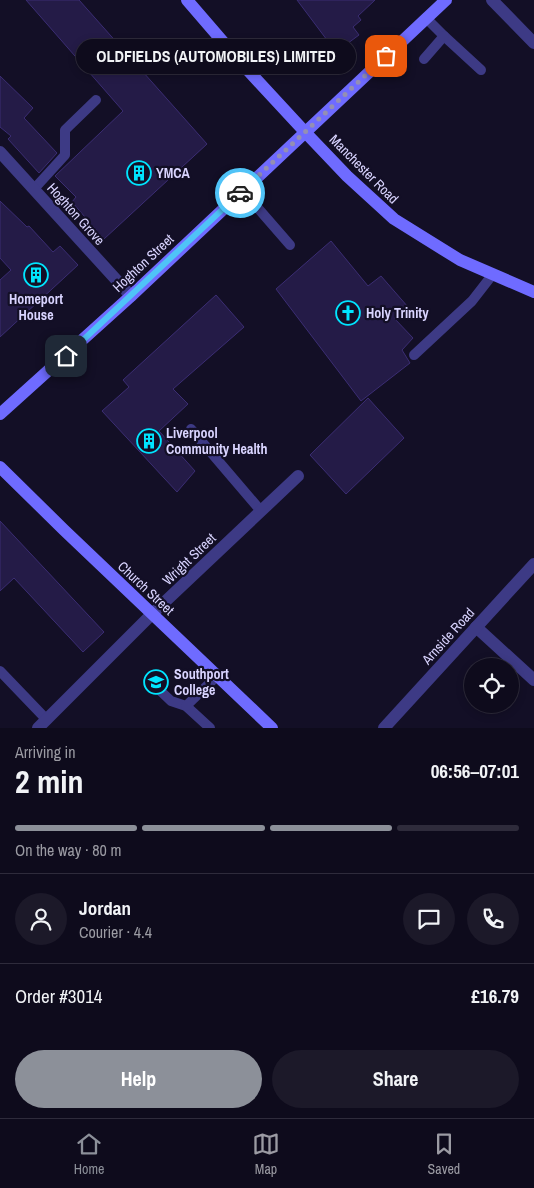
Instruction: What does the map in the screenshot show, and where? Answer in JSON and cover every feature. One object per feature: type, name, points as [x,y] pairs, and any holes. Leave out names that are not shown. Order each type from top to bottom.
[{"type":"street","name":"Manchester Road","points":[[187,0],[243,65],[305,132],[394,219],[460,260],[534,292]]},
{"type":"street","name":"Hoghton Street","points":[[0,414],[131,296],[446,0]]},
{"type":"street","points":[[492,0],[534,43]]},
{"type":"street","name":"Hoghton Grove","points":[[0,152],[131,296]]},
{"type":"street","name":"Church Street","points":[[0,467],[272,728]]},
{"type":"street","name":"Wright Street","points":[[42,724],[152,614],[298,476]]},
{"type":"street","name":"Arnside Road","points":[[384,728],[534,564]]},
{"type":"street","points":[[476,627],[534,680]]},
{"type":"lane","points":[[426,18],[481,70]]},
{"type":"lane","points":[[424,59],[444,36]]},
{"type":"lane","points":[[34,189],[65,155],[65,130],[96,100]]},
{"type":"lane","points":[[243,191],[290,245]]},
{"type":"lane","points":[[414,355],[472,301],[493,274]]},
{"type":"lane","points":[[191,429],[261,511]]},
{"type":"lane","points":[[0,671],[42,724]]},
{"type":"lane","points":[[186,706],[217,676]]},
{"type":"lane","points":[[150,680],[171,701],[186,706],[210,728]]},
{"type":"building","points":[[26,0],[79,0],[207,144],[104,239],[72,202],[76,197],[55,176],[123,111]]},
{"type":"building","points":[[297,0],[375,0],[358,16],[361,20],[353,27],[359,35],[336,52]]},
{"type":"building","points":[[0,76],[33,108],[24,118],[57,153],[39,173],[8,139],[11,136],[0,127]]},
{"type":"building","name":"Homeport House","points":[[0,201],[27,227],[29,226],[53,252],[60,246],[78,265],[0,337],[0,280],[11,270],[0,258]]},
{"type":"building","name":"Holy Trinity","points":[[331,241],[368,286],[381,276],[408,307],[394,318],[413,338],[402,350],[410,363],[361,401],[276,289]]},
{"type":"building","points":[[216,295],[244,327],[173,389],[188,404],[159,431],[195,471],[177,492],[102,411],[129,387],[123,380]]},
{"type":"building","points":[[368,398],[404,438],[346,494],[310,455]]},
{"type":"building","points":[[0,521],[104,632],[83,652],[14,578],[0,591]]},
{"type":"way so far","points":[[240,193],[386,56]]},
{"type":"place","name":"OLDFIELDS (AUTOMOBILES) LIMITED","points":[[386,56]]},
{"type":"place","name":"YMCA","points":[[139,173]]},
{"type":"place","name":"Homeport House","points":[[36,275]]},
{"type":"place","name":"Holy Trinity","points":[[348,313]]},
{"type":"place","name":"Liverpool Community Health","points":[[149,441]]},
{"type":"place","name":"Southport College","points":[[156,682]]},
{"type":"route","points":[[66,356],[240,193]]}]
